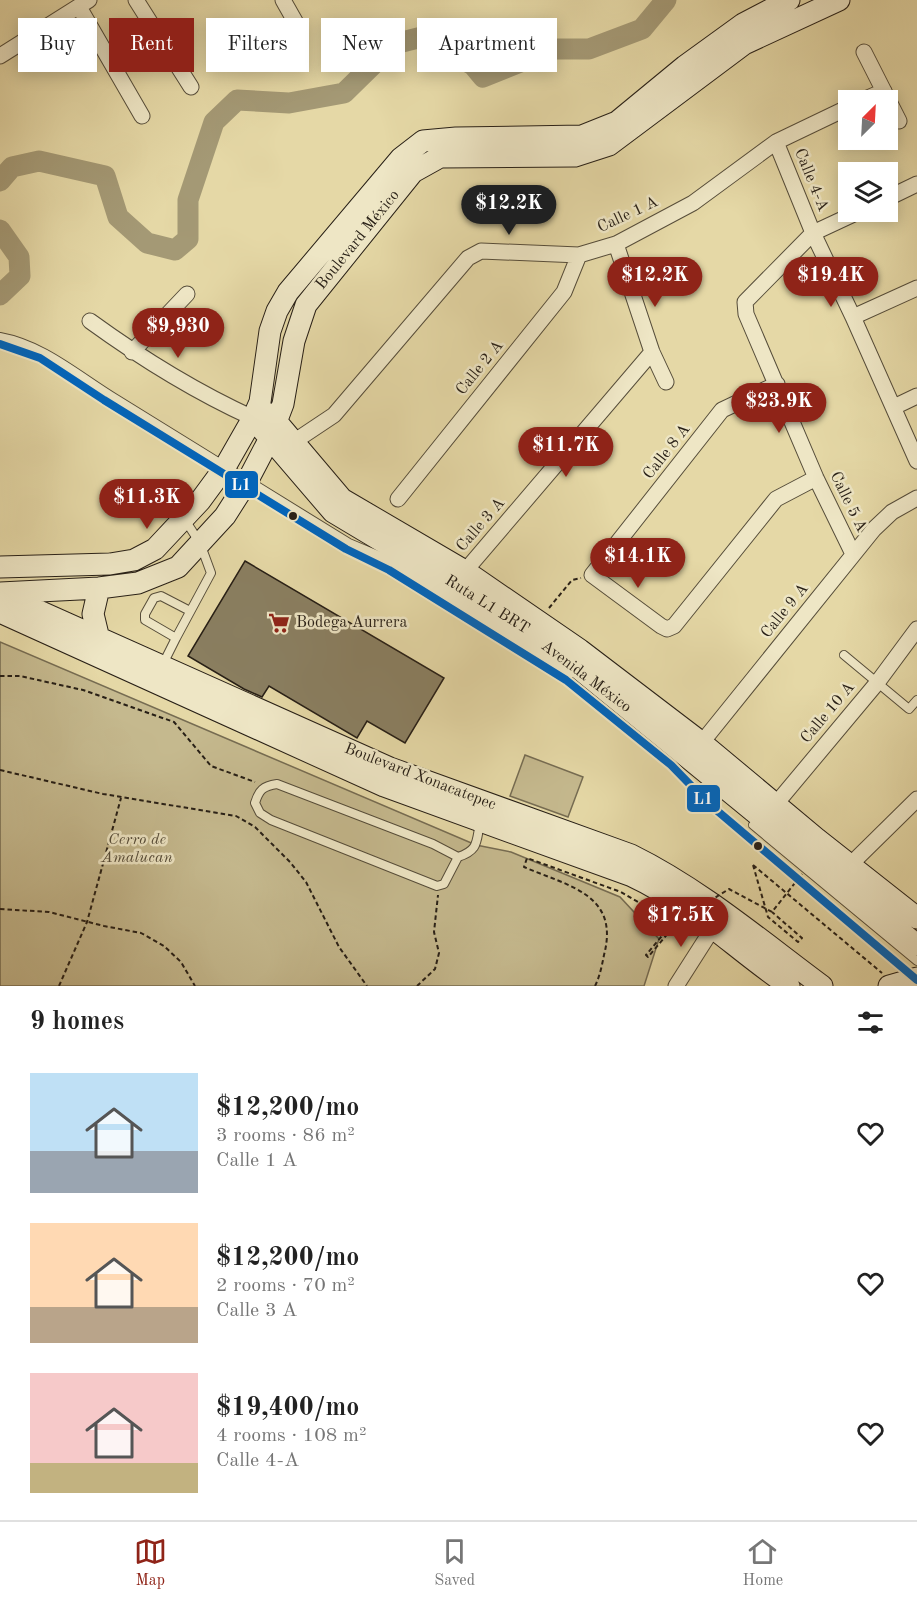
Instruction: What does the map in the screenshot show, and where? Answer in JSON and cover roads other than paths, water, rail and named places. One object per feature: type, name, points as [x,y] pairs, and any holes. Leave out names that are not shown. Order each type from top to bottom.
[{"type":"street","points":[[136,0],[191,87]]},
{"type":"street","points":[[283,0],[293,18]]},
{"type":"street","name":"Boulevard México","points":[[0,567],[110,564],[134,560],[155,549],[200,501],[223,469],[256,410],[270,331],[277,311],[288,292],[411,149],[423,141],[456,138],[582,136],[608,126],[617,122],[685,66],[743,24],[789,0]]},
{"type":"street","name":"Boulevard México","points":[[0,593],[99,588],[138,583],[178,567],[225,516],[246,483],[280,438],[283,404],[294,341],[306,305],[413,172],[440,157],[575,156],[609,145],[744,44],[839,0]]},
{"type":"street","points":[[2,49],[75,5],[142,116]]},
{"type":"street","points":[[864,52],[883,90]]},
{"type":"street","name":"Calle 1 A","points":[[280,438],[318,427],[334,415],[468,258],[481,251],[579,255],[616,244],[693,204],[776,142],[838,112]]},
{"type":"street","name":"Calle 4-A","points":[[776,142],[813,233],[854,317],[917,461]]},
{"type":"street","points":[[898,193],[917,184]]},
{"type":"street","name":"Calle 5 A","points":[[838,221],[813,233],[745,302],[746,314],[816,478],[854,554]]},
{"type":"street","points":[[616,244],[652,352],[666,382]]},
{"type":"street","name":"Calle 2 A","points":[[398,499],[564,292],[579,255]]},
{"type":"street","points":[[854,317],[917,288]]},
{"type":"street","points":[[132,352],[187,294]]},
{"type":"street","points":[[90,321],[132,352],[228,407],[256,410]]},
{"type":"street","name":"Calle 3 A","points":[[460,578],[652,352]]},
{"type":"street","name":"Calle 8 A","points":[[777,384],[722,410],[592,575],[668,629],[674,626],[776,499],[816,478]]},
{"type":"street","points":[[894,407],[917,396]]},
{"type":"street","name":"Avenida México","points":[[256,410],[280,438],[342,498],[460,578],[571,662],[696,750]]},
{"type":"street","name":"Calle 9 A","points":[[696,750],[854,554],[892,512],[917,498]]},
{"type":"street","name":"Avenida México","points":[[460,578],[538,621],[580,650],[696,750],[761,813],[917,945]]},
{"type":"street","points":[[99,588],[93,614],[99,639]]},
{"type":"street","name":"Boulevard Xonacatepec","points":[[0,593],[390,768],[631,855],[688,887],[822,986]]},
{"type":"street","name":"Boulevard Xonacatepec","points":[[0,612],[384,786],[652,885],[713,928],[782,984]]},
{"type":"street","name":"Calle 10 A","points":[[761,813],[877,683],[917,629]]},
{"type":"street","points":[[850,865],[917,799]]},
{"type":"street","name":"Avenida México","points":[[761,813],[850,865],[917,918]]},
{"type":"street","points":[[676,986],[713,928]]},
{"type":"lane","name":"Ruta L1 BRT","points":[[0,337],[23,343],[44,353],[197,453]]},
{"type":"lane","name":"Ruta L1 BRT","points":[[0,344],[40,358],[350,543],[392,561],[570,674],[698,779]]},
{"type":"lane","name":"Ruta L1 BRT","points":[[246,483],[346,549],[389,570],[566,680],[671,765],[708,803],[909,978]]},
{"type":"lane","points":[[162,667],[211,573],[200,543],[184,519]]},
{"type":"lane","points":[[176,638],[145,620],[145,614],[154,598],[161,596],[190,611]]},
{"type":"lane","points":[[844,655],[909,709],[917,700]]},
{"type":"lane","points":[[458,856],[444,884],[437,886],[271,820],[260,813],[255,803],[259,792],[265,786],[277,784],[433,844],[458,856],[470,853],[474,849],[481,821]]},
{"type":"lane","points":[[761,813],[909,978]]},
{"type":"waterway","points":[[0,181],[12,167],[39,161],[105,176],[118,217],[147,243],[175,250],[188,239],[188,200],[214,122],[237,100],[289,103],[344,93],[394,44],[422,37],[473,65],[483,77],[553,49],[589,49],[642,29],[666,0]]},
{"type":"waterway","points":[[0,230],[19,257],[20,276],[0,295]]},
{"type":"place","name":"Bodega Aurrera","points":[[279,623]]},
{"type":"park label","name":"Cerro de Amalucan","points":[[137,849]]}]
